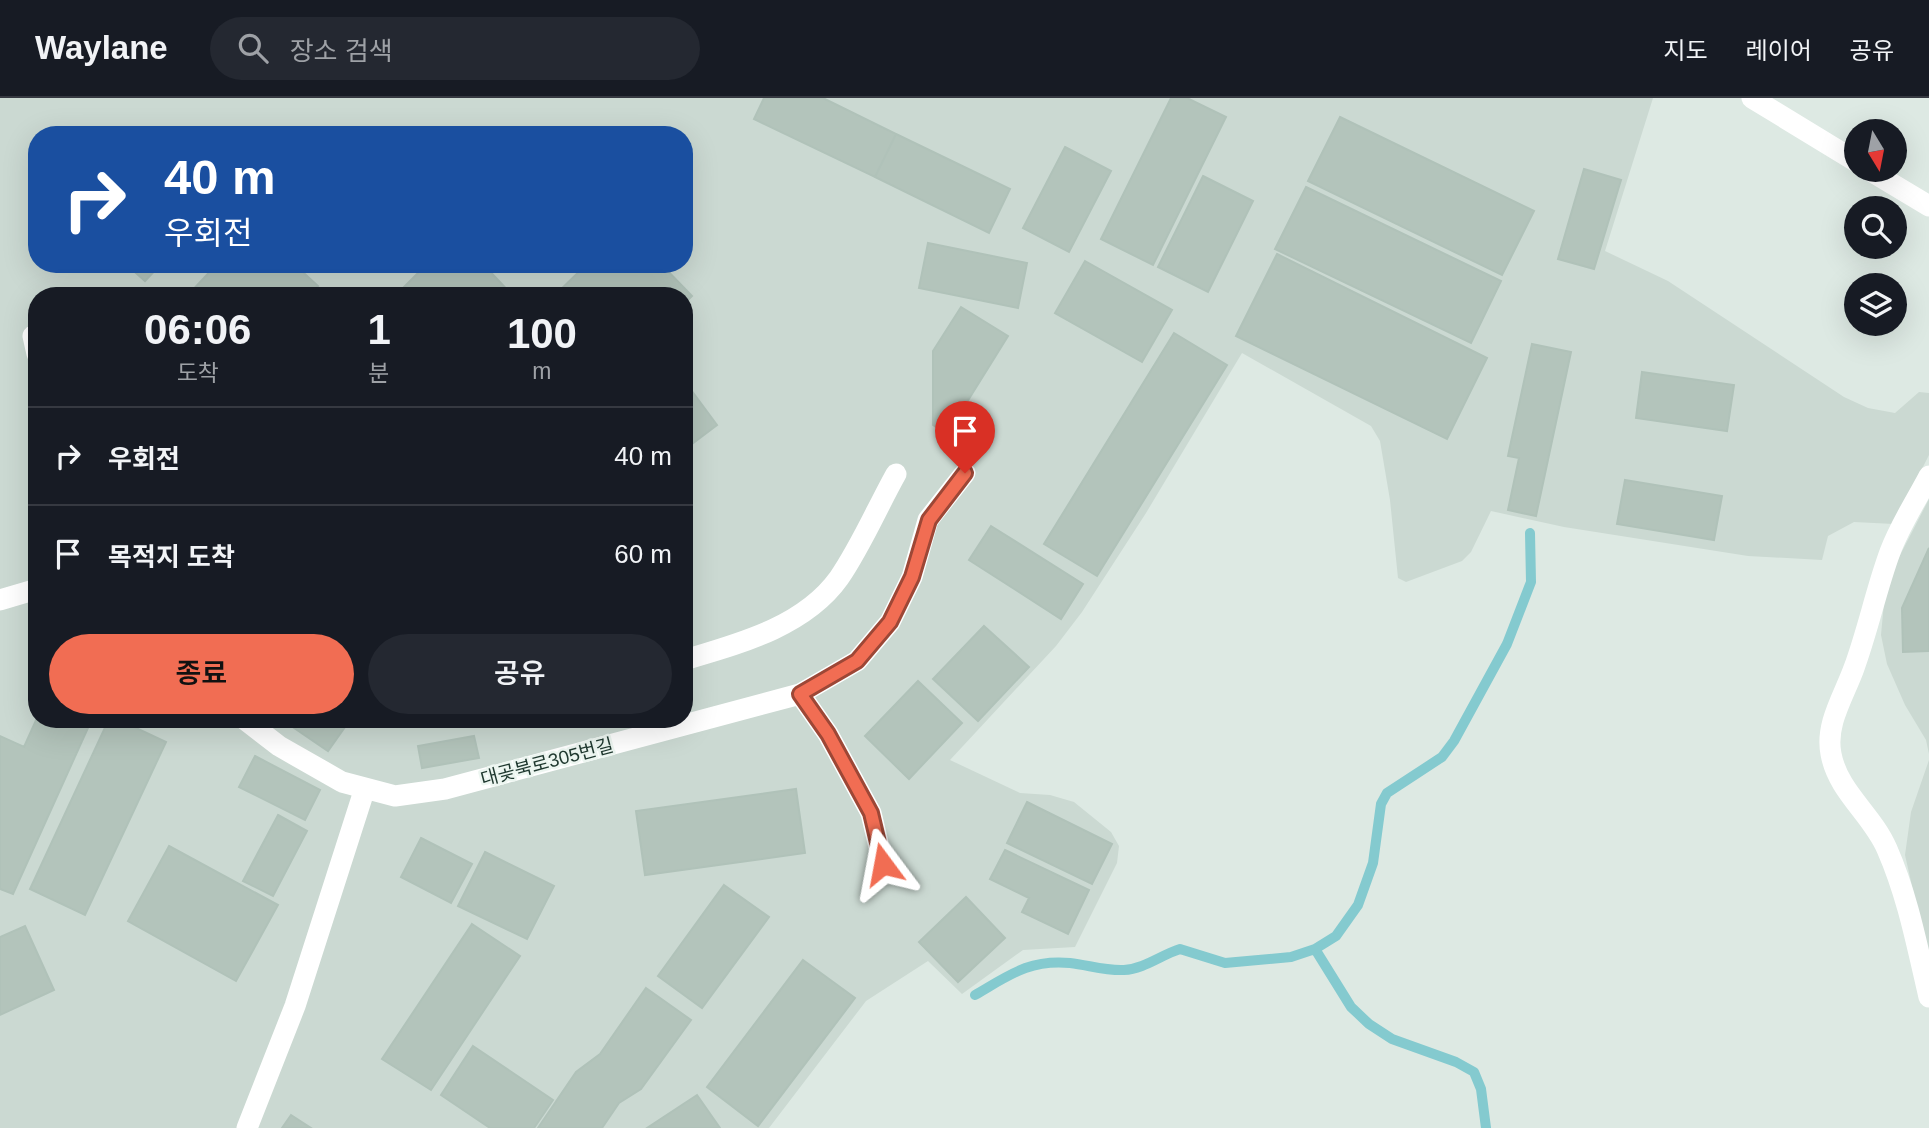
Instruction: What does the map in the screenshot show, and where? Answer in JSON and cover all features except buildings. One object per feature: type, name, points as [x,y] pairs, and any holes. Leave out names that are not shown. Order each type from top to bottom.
[{"type":"lane","points":[[1752,98],[1844,154]]},
{"type":"lane","points":[[1890,182],[1929,206]]},
{"type":"lane","name":"대곶북로305번길","points":[[693,723],[800,694],[857,661],[890,622],[912,577],[929,520],[965,473]]},
{"type":"lane","points":[[693,657],[779,626],[803,613],[822,597],[838,579],[896,474]]},
{"type":"lane","points":[[1929,476],[1892,548],[1878,586],[1854,668],[1831,726],[1830,752],[1839,781],[1862,809],[1886,846],[1911,913],[1929,997]]},
{"type":"lane","points":[[0,600],[28,592]]},
{"type":"lane","points":[[800,694],[828,734],[871,813],[883,864]]},
{"type":"lane","name":"대곶북로305번길","points":[[256,728],[279,746],[342,782],[395,796],[445,789],[673,728]]},
{"type":"lane","points":[[247,1128],[295,1006],[365,788]]},
{"type":"shaded area","points":[[0,98],[1653,98],[1605,251],[1668,281],[1844,397],[1868,408],[1895,413],[1919,392],[1929,393],[1929,455],[1894,524],[1854,522],[1828,536],[1822,560],[1748,556],[1564,527],[1491,511],[1471,552],[1462,561],[1406,582],[1398,578],[1390,500],[1380,441],[1371,426],[1242,353],[1146,513],[1082,612],[1056,646],[950,760],[1020,793],[1050,795],[1074,802],[1111,832],[1119,846],[1117,863],[1075,947],[1023,950],[962,994],[928,961],[866,1001],[769,1128],[0,1128]]},
{"type":"shaded area","points":[[1929,499],[1929,754],[1926,740],[1905,705],[1887,664],[1881,635],[1884,603],[1895,565]]},
{"type":"shaded area","points":[[1929,760],[1929,961],[1905,855],[1911,812]]},
{"type":"waterway","points":[[1486,1128],[1481,1089],[1474,1072],[1456,1062],[1392,1039],[1369,1024],[1351,1007],[1315,949],[1336,936],[1358,905],[1373,863],[1381,804],[1387,793],[1442,757],[1454,741],[1507,644],[1531,582],[1530,533]]},
{"type":"waterway","points":[[975,995],[1020,970],[1056,962],[1124,970],[1139,967],[1180,949],[1225,963],[1291,957],[1315,949]]},
{"type":"route","points":[[883,864],[871,813],[828,734],[800,694],[857,661],[890,622],[912,577],[929,520],[965,473]]}]
